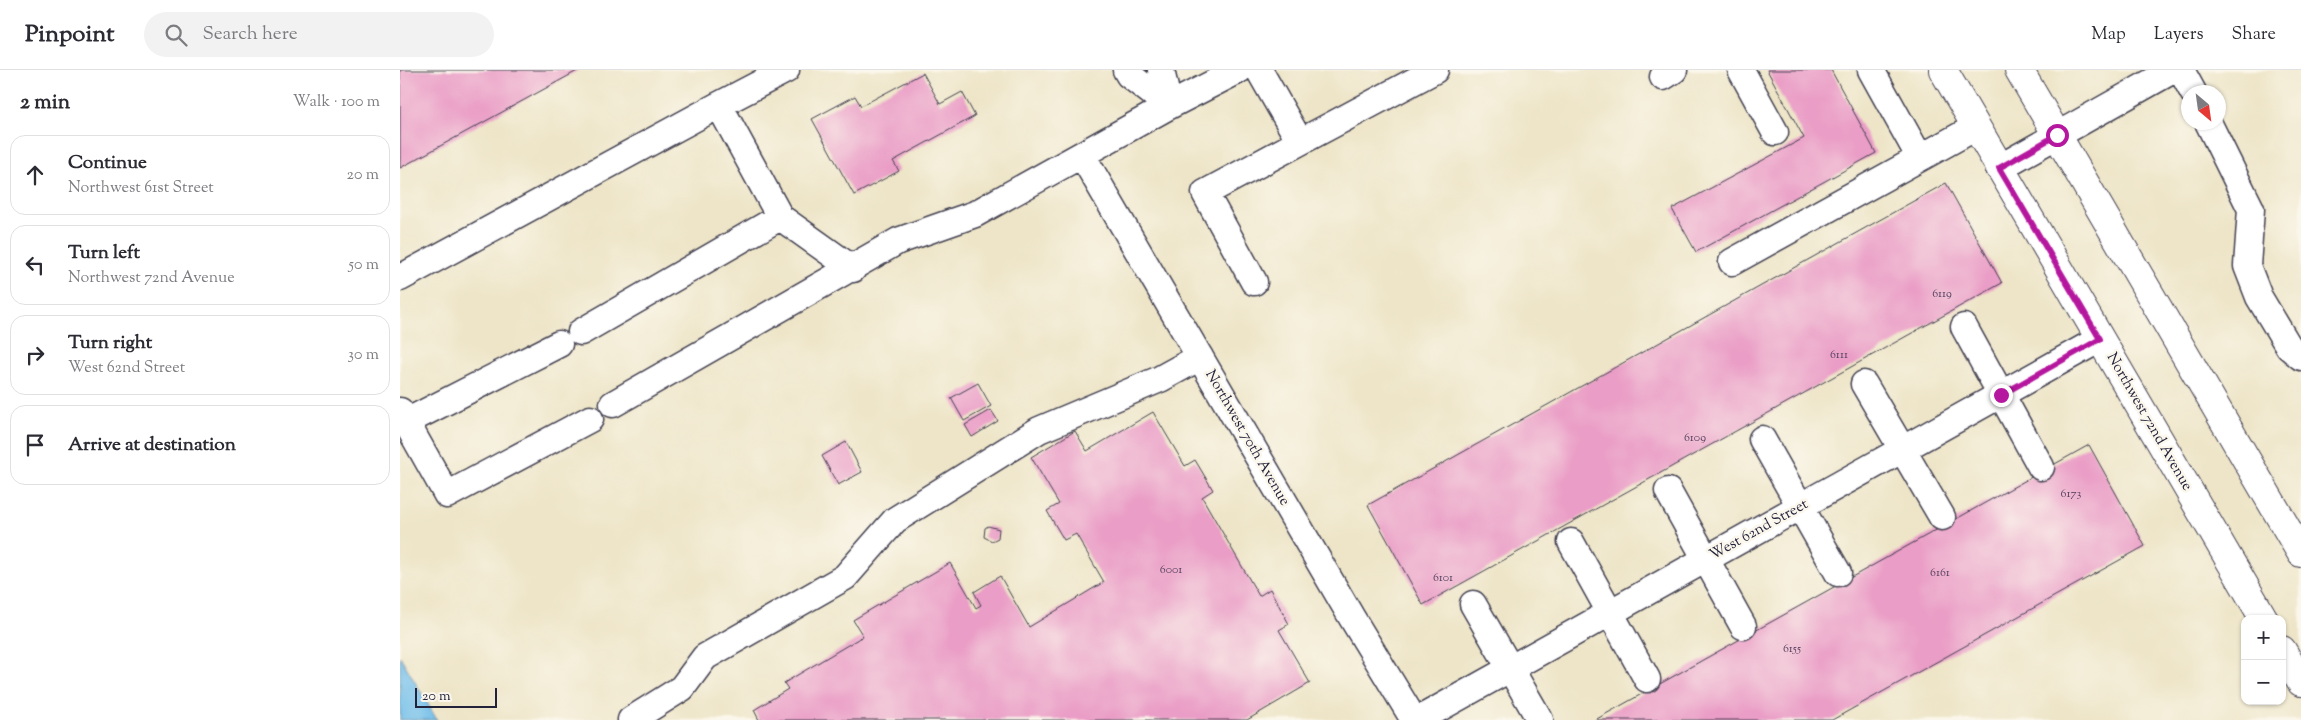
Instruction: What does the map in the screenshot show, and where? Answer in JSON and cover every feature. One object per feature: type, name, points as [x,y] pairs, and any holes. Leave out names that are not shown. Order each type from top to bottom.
[{"type":"main road","name":"Northwest 72nd Avenue","points":[[1942,70],[2262,615]]},
{"type":"main road","points":[[2019,70],[2301,553]]},
{"type":"main road","points":[[2286,657],[2301,682]]},
{"type":"street","points":[[400,278],[786,70]]},
{"type":"street","points":[[1126,70],[1129,75],[1169,106]]},
{"type":"street","points":[[1161,70],[1169,106]]},
{"type":"street","points":[[613,404],[898,242],[975,214],[1169,106],[1239,70]]},
{"type":"street","points":[[1259,70],[1300,142]]},
{"type":"street","points":[[1254,282],[1205,193],[1435,70]]},
{"type":"street","points":[[1741,70],[1776,132]]},
{"type":"street","points":[[1871,70],[1920,158]]},
{"type":"street","points":[[1999,168],[2173,70]]},
{"type":"street","points":[[2181,70],[2189,85]]},
{"type":"street","points":[[719,105],[780,217],[853,269]]},
{"type":"street","points":[[1732,262],[1976,127]]},
{"type":"street","points":[[2212,130],[2251,209],[2247,266],[2259,297],[2289,347],[2301,357]]},
{"type":"street","name":"Northwest 70th Avenue","points":[[1082,155],[1352,618],[1414,720]]},
{"type":"street","points":[[590,419],[447,495],[403,416],[570,338],[780,217]]},
{"type":"street","points":[[1964,327],[2041,467]]},
{"type":"street","name":"West 62nd Street","points":[[1418,720],[2100,339]]},
{"type":"street","points":[[631,720],[682,688],[705,657],[846,577],[895,520],[1039,430],[1160,379],[1200,357]]},
{"type":"street","points":[[1864,384],[1942,517]]},
{"type":"street","points":[[1762,439],[1838,573]]},
{"type":"street","points":[[1668,491],[1743,626]]},
{"type":"street","points":[[1571,542],[1647,679]]},
{"type":"street","points":[[1472,604],[1540,720]]},
{"type":"water","points":[[400,656],[437,720],[400,720]]},
{"type":"building","points":[[400,70],[579,70],[400,168]]},
{"type":"building","points":[[1767,70],[1831,70],[1876,153],[1696,252],[1672,209],[1804,138]]},
{"type":"building","points":[[923,73],[940,104],[962,92],[975,116],[893,161],[899,171],[854,195],[812,119],[855,96],[861,106]]},
{"type":"building","points":[[1946,183],[2002,283],[1423,605],[1368,505]]},
{"type":"building","points":[[978,383],[991,406],[964,421],[951,398]]},
{"type":"building","points":[[991,410],[998,421],[972,437],[965,425]]},
{"type":"building","points":[[1153,412],[1185,466],[1195,460],[1213,490],[1202,497],[1259,596],[1270,589],[1289,624],[1279,630],[1310,683],[1247,720],[759,720],[754,710],[788,689],[784,683],[863,636],[853,620],[950,563],[976,608],[981,605],[974,592],[1000,576],[1029,627],[1104,582],[1076,534],[1064,540],[1047,511],[1059,504],[1031,457],[1075,431],[1087,451]]},
{"type":"building","points":[[846,442],[862,472],[838,485],[822,456]]},
{"type":"building","points":[[2089,445],[2145,546],[1832,720],[1595,720]]},
{"type":"building","points":[[988,526],[999,529],[998,538],[992,541],[984,537],[985,528]]},
{"type":"route","points":[[2001,395],[2100,339],[1999,168],[2057,135]]}]
